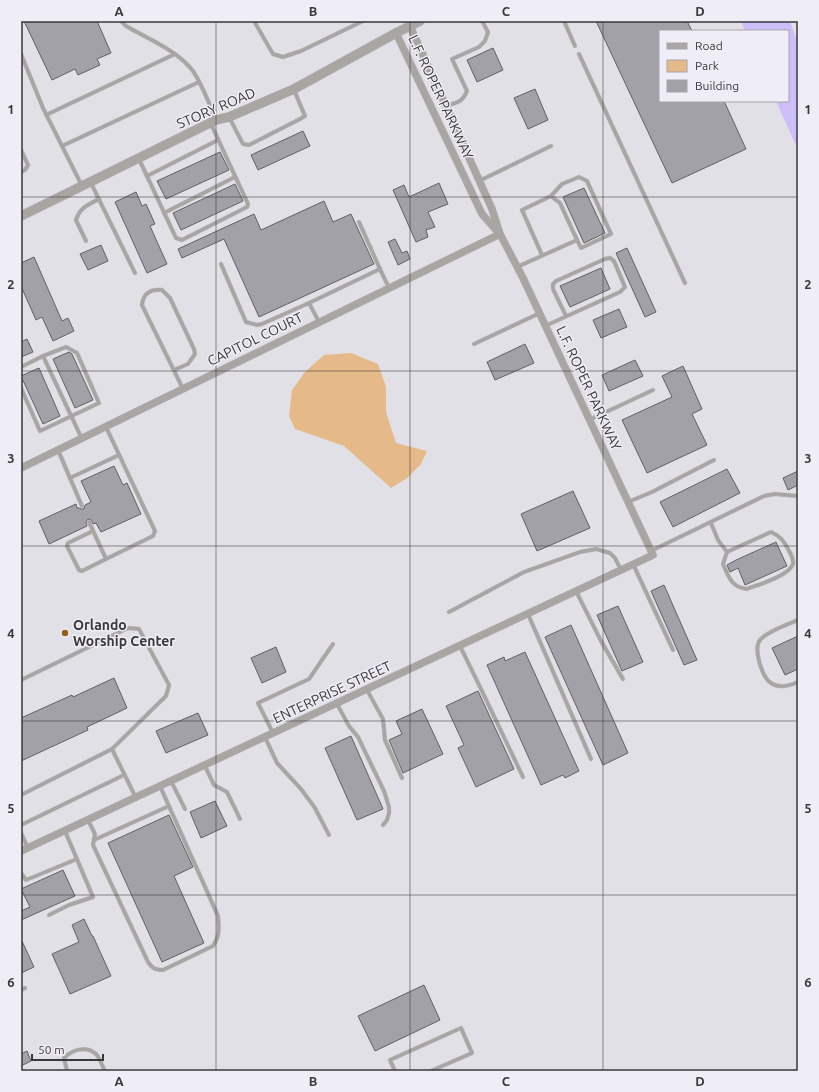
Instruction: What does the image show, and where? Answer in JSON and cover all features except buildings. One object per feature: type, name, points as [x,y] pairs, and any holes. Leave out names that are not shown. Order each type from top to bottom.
[{"type":"street","name":"STORY ROAD","points":[[21,216],[213,122],[229,118],[294,89],[420,21]]},
{"type":"street","name":"L.F. ROPER PARKWAY","points":[[410,26],[492,209],[500,234],[540,313],[652,553]]},
{"type":"street","name":"L.F. ROPER PARKWAY","points":[[396,33],[482,214],[500,234]]},
{"type":"street","name":"CAPITOL COURT","points":[[21,468],[500,234]]},
{"type":"street","name":"ENTERPRISE STREET","points":[[21,851],[528,614],[621,570],[652,553]]},
{"type":"lane","points":[[121,21],[126,26],[175,54],[192,70],[199,82],[218,140],[248,204],[246,207],[195,234],[182,240],[176,238],[139,158]]},
{"type":"lane","points":[[254,21],[273,54],[283,57],[301,51],[363,21]]},
{"type":"lane","points":[[446,106],[464,99],[467,91],[452,60],[479,47],[486,41],[488,32],[482,21]]},
{"type":"lane","points":[[564,21],[575,46]]},
{"type":"lane","points":[[21,54],[46,115],[82,186]]},
{"type":"lane","points":[[46,115],[175,54]]},
{"type":"lane","points":[[579,54],[685,283]]},
{"type":"lane","points":[[62,146],[199,82]]},
{"type":"lane","points":[[229,118],[243,144],[249,145],[305,116],[294,89]]},
{"type":"lane","points":[[147,176],[218,140]]},
{"type":"lane","points":[[479,181],[551,146]]},
{"type":"lane","points":[[21,150],[23,158],[28,165],[26,170],[21,172]]},
{"type":"lane","points":[[164,212],[235,177]]},
{"type":"lane","points":[[542,255],[522,210],[551,196],[562,184],[579,177],[587,182],[612,234],[581,248],[560,203],[551,196]]},
{"type":"lane","points":[[91,182],[135,273]]},
{"type":"lane","points":[[86,241],[76,220],[78,213],[84,207],[99,199]]},
{"type":"lane","points":[[359,222],[389,288]]},
{"type":"lane","points":[[517,267],[577,240]]},
{"type":"lane","points":[[545,326],[620,292],[626,287],[614,261],[610,258],[605,259],[556,281],[553,289],[566,316]]},
{"type":"lane","points":[[221,264],[246,322],[257,325],[309,303],[380,269]]},
{"type":"lane","points":[[174,370],[188,364],[196,354],[170,298],[162,290],[147,293],[142,298],[142,304],[183,389]]},
{"type":"lane","points":[[309,303],[319,322]]},
{"type":"lane","points":[[474,344],[540,313]]},
{"type":"lane","points":[[21,367],[66,347],[77,353],[99,402],[40,430],[21,388]]},
{"type":"lane","points":[[43,356],[82,438]]},
{"type":"lane","points":[[589,420],[653,390]]},
{"type":"lane","points":[[93,531],[68,543],[67,546],[78,570],[82,570],[153,536],[155,531],[106,427]]},
{"type":"lane","points":[[58,450],[82,506]]},
{"type":"lane","points":[[70,478],[119,455]]},
{"type":"lane","points":[[628,502],[652,492],[714,460]]},
{"type":"lane","points":[[652,553],[764,496],[775,494],[798,496]]},
{"type":"lane","points":[[89,522],[106,559]]},
{"type":"lane","points":[[710,523],[718,540],[727,552]]},
{"type":"lane","points":[[771,532],[781,538],[787,546],[793,559],[793,564],[784,574],[746,589],[733,584],[723,564],[727,552],[771,532]]},
{"type":"lane","points":[[449,612],[524,572],[580,552],[596,549],[610,553],[615,558],[621,570]]},
{"type":"lane","points":[[633,564],[673,650]]},
{"type":"lane","points":[[576,591],[601,641],[623,680]]},
{"type":"lane","points":[[528,614],[591,758]]},
{"type":"lane","points":[[798,620],[764,635],[758,642],[757,652],[763,672],[771,683],[780,686],[788,686],[798,682]]},
{"type":"lane","points":[[21,680],[128,628],[139,629],[169,685],[166,696],[112,749],[21,795]]},
{"type":"lane","points":[[273,734],[258,703],[309,679],[333,644]]},
{"type":"lane","points":[[460,646],[523,777]]},
{"type":"lane","points":[[367,690],[383,719],[385,740],[402,778]]},
{"type":"lane","points":[[337,704],[349,726],[358,737],[384,791],[389,807],[389,813],[387,820],[383,825]]},
{"type":"lane","points":[[265,737],[277,763],[301,789],[315,808],[329,835]]},
{"type":"lane","points":[[112,749],[136,798]]},
{"type":"lane","points":[[205,766],[214,785],[227,792],[240,819]]},
{"type":"lane","points":[[21,825],[124,775]]},
{"type":"lane","points":[[171,781],[185,809]]},
{"type":"lane","points":[[88,820],[95,834],[93,845],[148,962],[151,967],[156,970],[163,970],[213,946],[217,941],[219,933],[218,916],[160,786]]},
{"type":"lane","points":[[94,840],[169,806]]},
{"type":"lane","points":[[49,915],[69,904],[93,897],[65,831]]},
{"type":"lane","points":[[21,833],[28,848]]},
{"type":"lane","points":[[21,873],[26,880],[77,859]]},
{"type":"lane","points":[[21,990],[25,988]]},
{"type":"lane","points":[[395,1071],[390,1060],[461,1028],[472,1053],[431,1071]]},
{"type":"lane","points":[[67,1071],[64,1058],[70,1052],[80,1049],[91,1051],[97,1055],[105,1071]]},
{"type":"green space","points":[[351,353],[378,364],[386,387],[386,412],[396,443],[427,451],[421,464],[407,478],[391,488],[344,446],[295,429],[289,416],[292,390],[305,372],[324,355]]},
{"type":"shaded area","points":[[741,21],[790,21],[798,44],[798,150],[776,102],[789,102],[789,30],[745,30]]},
{"type":"place","name":"Orlando Worship Center","points":[[65,633]]}]
